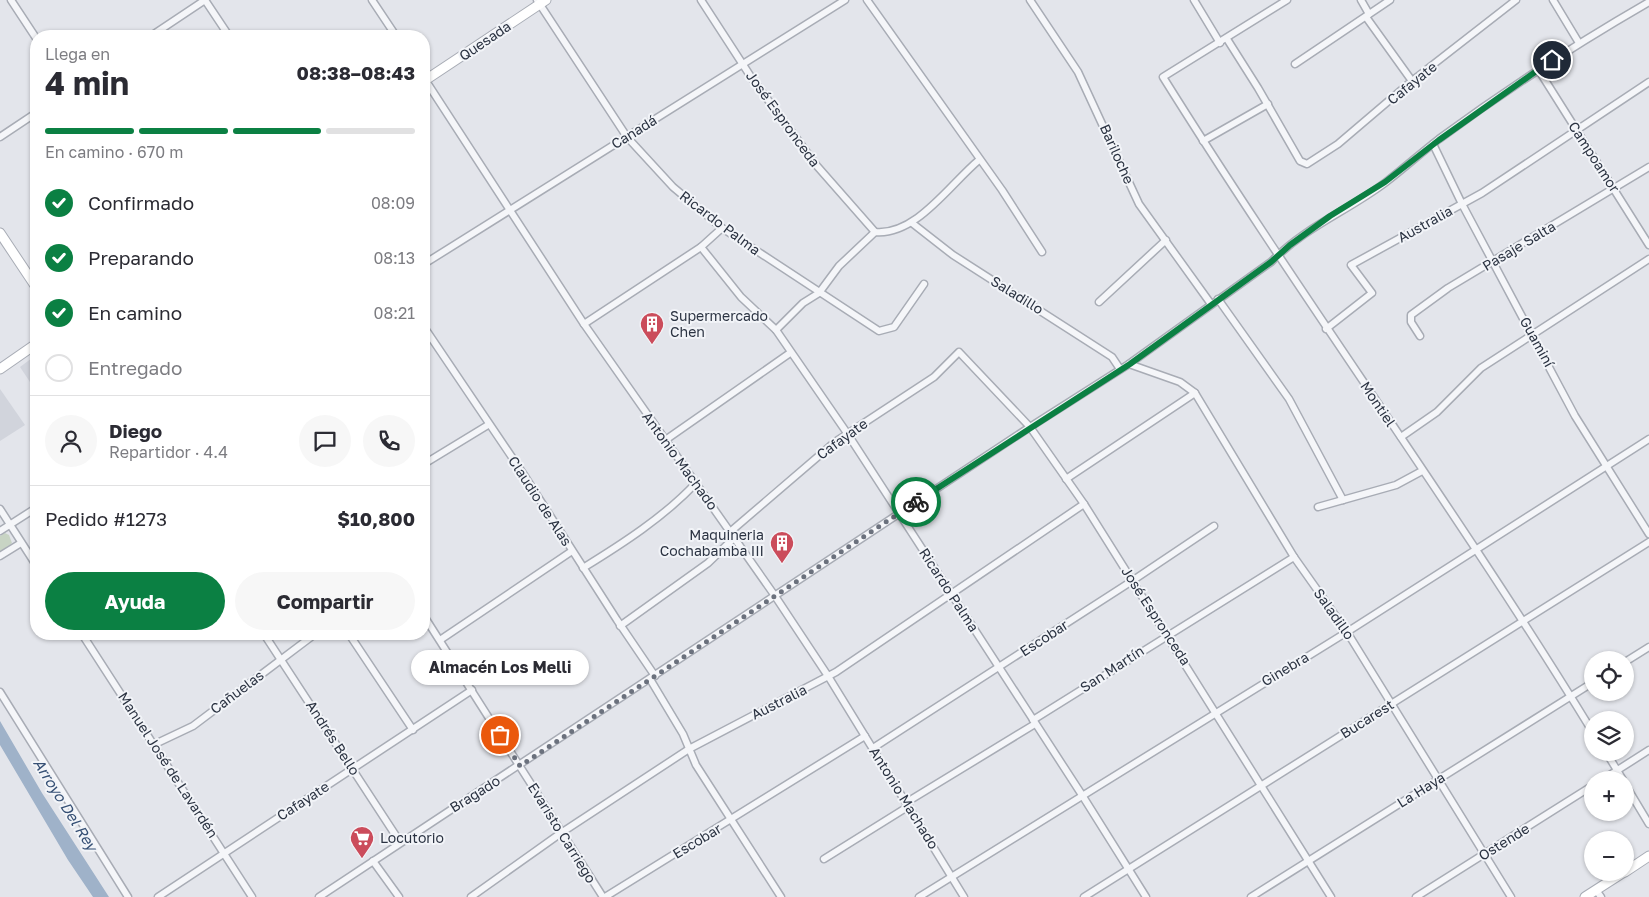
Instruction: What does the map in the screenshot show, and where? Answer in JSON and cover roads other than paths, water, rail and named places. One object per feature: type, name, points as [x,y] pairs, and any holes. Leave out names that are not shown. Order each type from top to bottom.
[{"type":"street","points":[[11,0],[31,30]]},
{"type":"street","points":[[160,30],[205,0],[225,30]]},
{"type":"street","points":[[372,0],[392,30]]},
{"type":"street","name":"José Espronceda","points":[[701,0],[743,64],[821,171],[875,232]]},
{"type":"street","name":"Canadá","points":[[430,260],[845,0]]},
{"type":"street","points":[[867,0],[1042,252]]},
{"type":"street","name":"Bariloche","points":[[1030,0],[1078,72],[1139,204],[1211,304]]},
{"type":"street","points":[[1194,0],[1268,104],[1203,142]]},
{"type":"street","points":[[1224,41],[1287,0]]},
{"type":"street","points":[[1361,0],[1367,16],[1412,82]]},
{"type":"street","points":[[1295,64],[1390,0]]},
{"type":"street","name":"Cafayate","points":[[1268,104],[1300,161],[1307,164],[1338,144],[1412,82],[1516,0]]},
{"type":"street","points":[[1553,0],[1579,42]]},
{"type":"street","name":"Quesada","points":[[430,76],[541,1]]},
{"type":"street","name":"Ricardo Palma","points":[[541,1],[627,137],[686,200],[722,228],[879,331],[894,327],[924,284]]},
{"type":"street","name":"Bragado","points":[[319,897],[400,842],[520,766],[1030,427],[1120,368],[1130,364],[1330,216],[1385,182],[1433,144],[1538,69],[1579,42],[1649,2]]},
{"type":"street","name":"Montiel","points":[[1224,41],[1163,77],[1277,256],[1401,437],[1584,718]]},
{"type":"street","name":"Campoamor","points":[[1538,69],[1616,189],[1649,245]]},
{"type":"street","name":"Australia","points":[[1326,329],[1372,293],[1351,265],[1482,193],[1649,82]]},
{"type":"street","name":"Antonio Machado","points":[[430,89],[584,324],[664,441],[696,483],[775,596],[828,676],[964,897]]},
{"type":"street","points":[[0,137],[30,117]]},
{"type":"street","name":"Guaminí","points":[[1433,144],[1462,204],[1575,416],[1649,534]]},
{"type":"street","points":[[776,330],[803,303],[819,293],[839,266],[875,232],[882,232],[912,223],[979,160]]},
{"type":"street","name":"Pasaje Salta","points":[[1420,336],[1411,322],[1411,315],[1448,288],[1616,189],[1649,167]]},
{"type":"street","name":"Saladillo","points":[[912,223],[953,255],[1112,357],[1120,368]]},
{"type":"street","points":[[584,324],[701,247],[722,228]]},
{"type":"street","points":[[0,233],[30,278]]},
{"type":"street","points":[[1099,302],[1166,240]]},
{"type":"street","name":"Ricardo Palma","points":[[701,247],[741,297],[776,330],[790,353],[847,433],[1146,897]]},
{"type":"street","points":[[1401,437],[1437,412],[1481,368],[1649,259]]},
{"type":"street","points":[[1218,299],[1289,399],[1343,500]]},
{"type":"street","name":"Claudio de Alas","points":[[430,337],[488,425],[524,475],[653,678],[683,734],[696,764],[781,897]]},
{"type":"street","points":[[0,369],[30,348]]},
{"type":"street","name":"José Espronceda","points":[[959,352],[1030,427],[1084,504],[1168,634],[1331,897]]},
{"type":"street","name":"Cafayate","points":[[620,626],[708,563],[732,535],[783,484],[847,433],[934,377],[959,352]]},
{"type":"street","points":[[664,441],[790,353]]},
{"type":"street","name":"Saladillo","points":[[1130,364],[1180,382],[1195,393],[1294,557],[1347,632],[1511,897]]},
{"type":"street","points":[[1066,478],[1195,393]]},
{"type":"street","points":[[430,460],[488,425]]},
{"type":"street","name":"Ginebra","points":[[919,897],[1216,711],[1347,632],[1649,438]]},
{"type":"street","points":[[1318,507],[1396,485],[1422,471]]},
{"type":"street","points":[[583,568],[619,546],[686,494],[696,483]]},
{"type":"street","name":"Australia","points":[[471,897],[561,833],[689,750],[828,676],[1084,504]]},
{"type":"street","points":[[0,509],[30,556]]},
{"type":"street","points":[[0,531],[30,512]]},
{"type":"street","name":"Escobar","points":[[873,748],[1214,526]]},
{"type":"street","name":"Bucarest","points":[[1084,897],[1649,542]]},
{"type":"street","points":[[0,556],[21,543]]},
{"type":"street","points":[[440,640],[572,551]]},
{"type":"street","name":"San Martín","points":[[824,859],[1168,634],[1294,557]]},
{"type":"street","name":"Evaristo Carriego","points":[[430,625],[561,833],[604,897]]},
{"type":"street","name":"Manuel José de Lavardén","points":[[86,640],[155,744],[252,897]]},
{"type":"street","name":"Andrés Bello","points":[[268,640],[400,842]]},
{"type":"street","name":"Cañuelas","points":[[155,744],[193,726],[307,640]]},
{"type":"street","points":[[353,640],[413,730]]},
{"type":"street","points":[[1634,656],[1649,647]]},
{"type":"street","name":"La Haya","points":[[1251,897],[1584,688]]},
{"type":"street","name":"Cafayate","points":[[158,897],[472,690]]},
{"type":"street","points":[[0,692],[128,897]]},
{"type":"street","name":"Escobar","points":[[604,897],[733,820],[865,736]]},
{"type":"street","points":[[1611,761],[1617,771],[1649,750]]},
{"type":"street","name":"Ostende","points":[[1416,897],[1584,791]]},
{"type":"street","points":[[1634,799],[1649,824]]},
{"type":"street","points":[[1634,866],[1649,856]]},
{"type":"street","points":[[374,861],[399,897]]},
{"type":"street","points":[[1585,897],[1599,893],[1613,881]]},
{"type":"water","points":[[0,721],[42,793],[109,897],[93,897],[68,860],[0,745]]},
{"type":"place","name":"Supermercado Chen","points":[[652,345]]},
{"type":"place","name":"Maquineria Cochabamba III","points":[[782,564]]},
{"type":"place","name":"Almacén Los Melli","points":[[500,735]]},
{"type":"place","name":"Locutorio","points":[[362,859]]},
{"type":"water label","name":"Arroyo Del Rey","points":[[65,805]]}]
